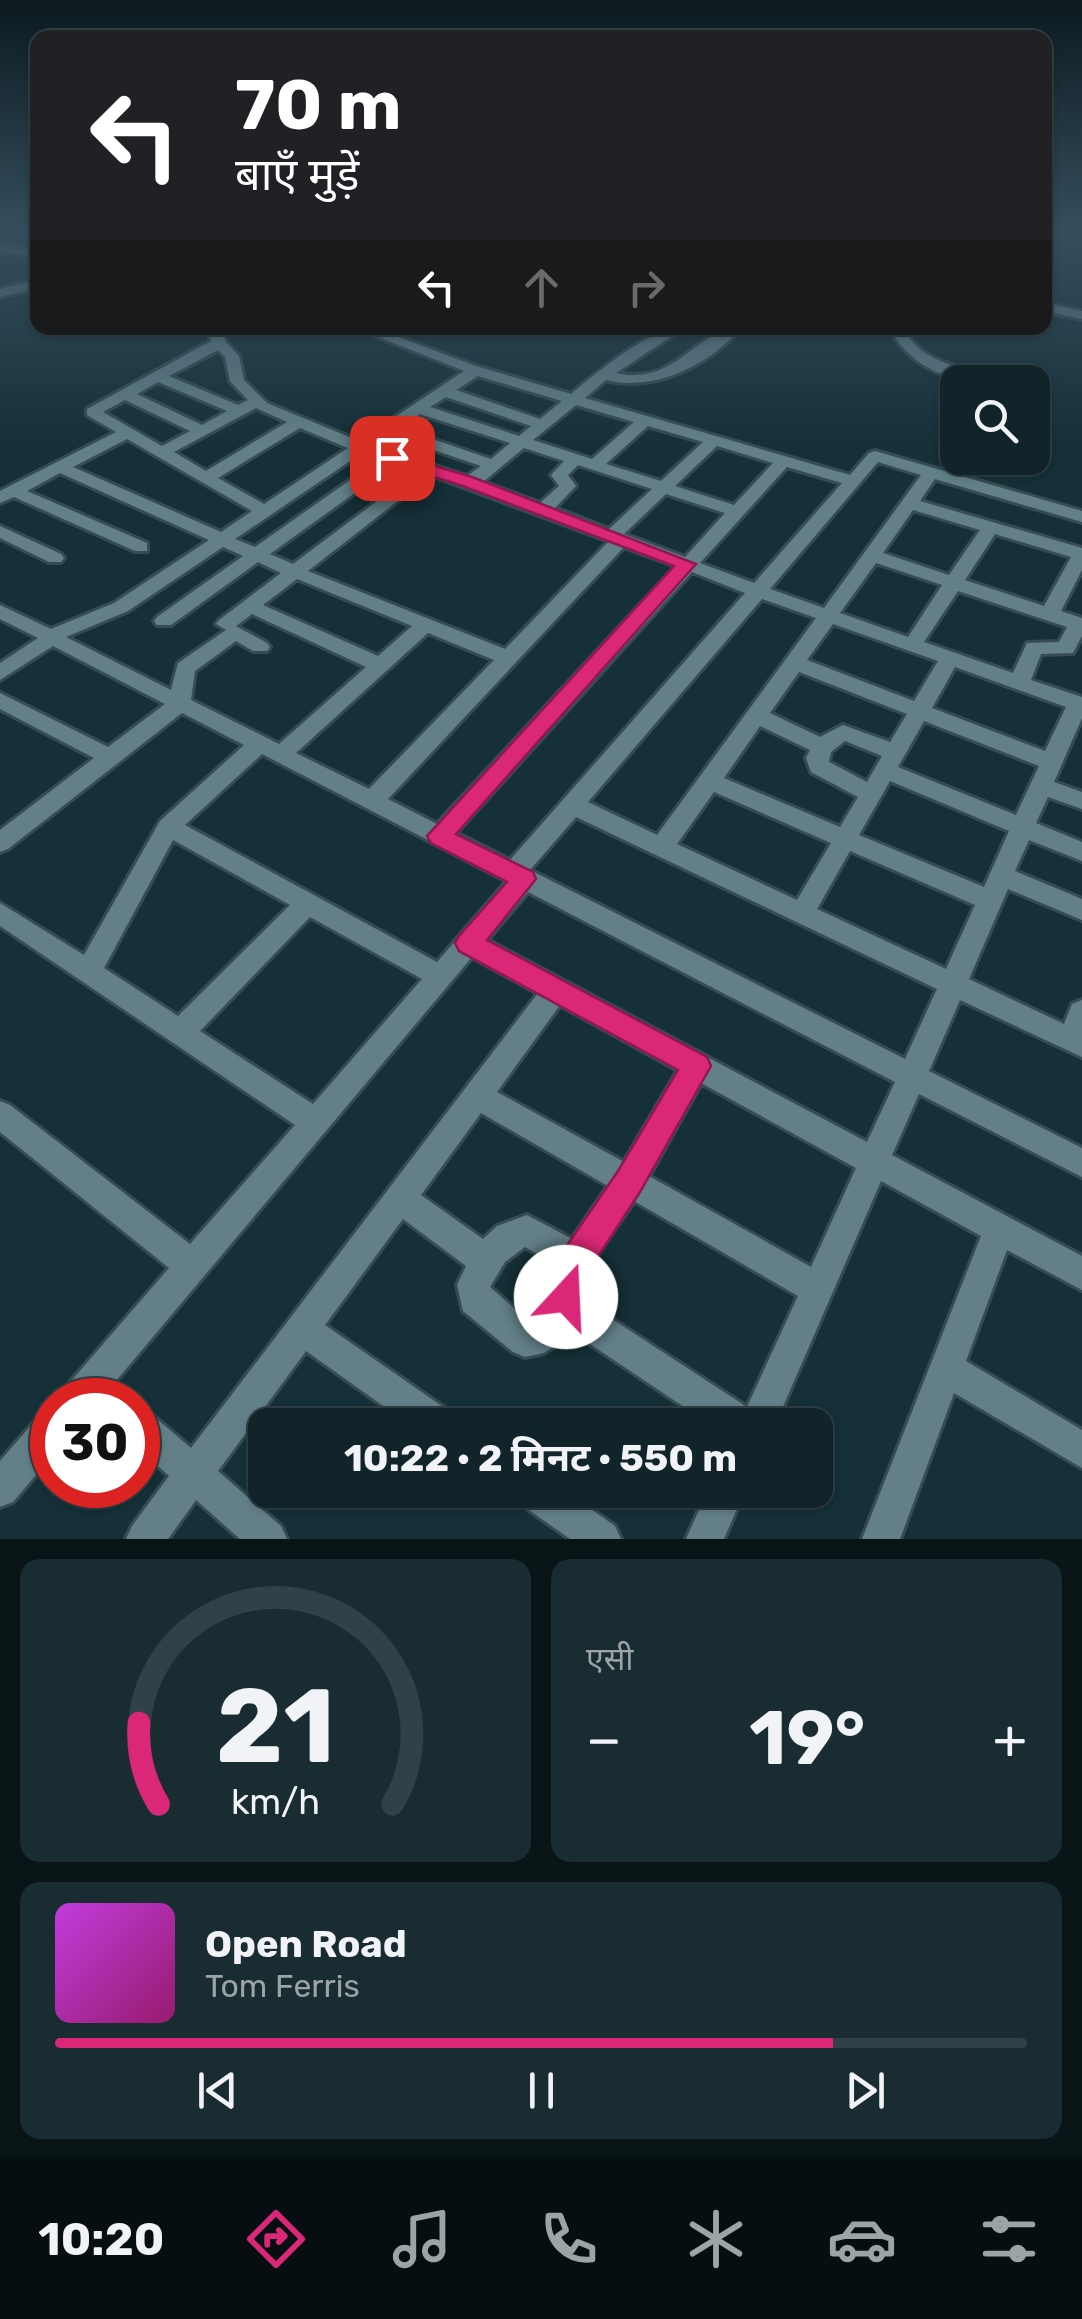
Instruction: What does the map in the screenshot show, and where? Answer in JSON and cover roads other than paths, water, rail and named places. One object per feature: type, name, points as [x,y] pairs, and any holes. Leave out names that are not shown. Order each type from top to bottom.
[{"type":"street","points":[[1052,308],[1082,314]]},
{"type":"street","points":[[266,512],[92,412],[156,376],[216,335],[232,356],[237,381],[256,402],[299,422],[360,448],[466,481],[758,591],[1080,704],[765,1408]]},
{"type":"street","points":[[383,335],[476,370],[853,481]]},
{"type":"street","points":[[466,481],[494,465],[604,375],[666,335]]},
{"type":"street","points":[[604,375],[632,382],[657,379],[723,335]]},
{"type":"street","points":[[900,335],[919,358],[940,365]]},
{"type":"street","points":[[0,672],[83,620],[121,607],[476,370]]},
{"type":"street","points":[[156,376],[238,412]]},
{"type":"street","points":[[443,391],[544,425]]},
{"type":"street","points":[[123,393],[202,431]]},
{"type":"street","points":[[162,453],[256,402]]},
{"type":"street","points":[[417,408],[736,512]]},
{"type":"street","points":[[596,464],[646,420]]},
{"type":"street","points":[[204,479],[299,422]]},
{"type":"street","points":[[387,428],[494,465]]},
{"type":"street","points":[[7,495],[126,433]]},
{"type":"street","points":[[371,802],[665,486],[714,440]]},
{"type":"street","points":[[105,1378],[192,1266],[468,943],[572,806],[875,456],[1082,516]]},
{"type":"street","points":[[164,620],[392,458]]},
{"type":"street","points":[[543,510],[568,486],[559,475],[576,458]]},
{"type":"street","points":[[440,836],[784,460]]},
{"type":"street","points":[[60,467],[294,572],[508,658]]},
{"type":"street","points":[[226,624],[428,470]]},
{"type":"street","points":[[661,848],[932,472]]},
{"type":"street","points":[[7,495],[141,547]]},
{"type":"street","points":[[910,504],[1082,553],[1049,615]]},
{"type":"street","points":[[912,645],[991,527]]},
{"type":"street","points":[[0,531],[54,558]]},
{"type":"street","points":[[872,556],[1080,625],[1066,648],[1034,648],[1019,682]]},
{"type":"street","points":[[250,606],[379,665]]},
{"type":"street","points":[[0,612],[1082,1163]]},
{"type":"street","points":[[88,973],[168,827],[379,665],[425,624]]},
{"type":"street","points":[[0,843],[178,703],[184,668],[236,632],[260,647]]},
{"type":"street","points":[[801,914],[950,658]]},
{"type":"street","points":[[796,663],[919,712],[1046,774],[1082,801]]},
{"type":"street","points":[[0,700],[110,757]]},
{"type":"street","points":[[757,716],[822,747]]},
{"type":"street","points":[[872,794],[819,766],[817,758],[822,747],[842,732],[890,762],[1022,829],[1082,852]]},
{"type":"street","points":[[710,781],[991,901]]},
{"type":"street","points":[[572,806],[1077,1043],[1082,1012]]},
{"type":"street","points":[[168,827],[440,976]]},
{"type":"street","points":[[1002,876],[1082,910]]},
{"type":"street","points":[[180,1033],[308,903]]},
{"type":"street","points":[[0,914],[315,1122]]},
{"type":"street","points":[[468,943],[1082,1274]]},
{"type":"street","points":[[145,1539],[556,990]]},
{"type":"street","points":[[696,1066],[629,1182],[577,1259],[565,1285],[574,1314],[716,1408]]},
{"type":"street","points":[[478,1096],[818,1289]]},
{"type":"street","points":[[0,1114],[192,1266]]},
{"type":"street","points":[[401,1199],[487,1262]]},
{"type":"street","points":[[881,1539],[999,1229]]},
{"type":"street","points":[[574,1314],[544,1336],[525,1340],[475,1299],[473,1285],[502,1240],[527,1231],[577,1259]]},
{"type":"street","points":[[304,1330],[416,1408]]},
{"type":"street","points":[[946,1368],[1082,1450]]},
{"type":"street","points":[[160,1445],[268,1539]]},
{"type":"street","points":[[0,1490],[30,1454]]},
{"type":"street","points":[[558,1508],[602,1539]]},
{"type":"street","points":[[705,1539],[720,1508]]}]
